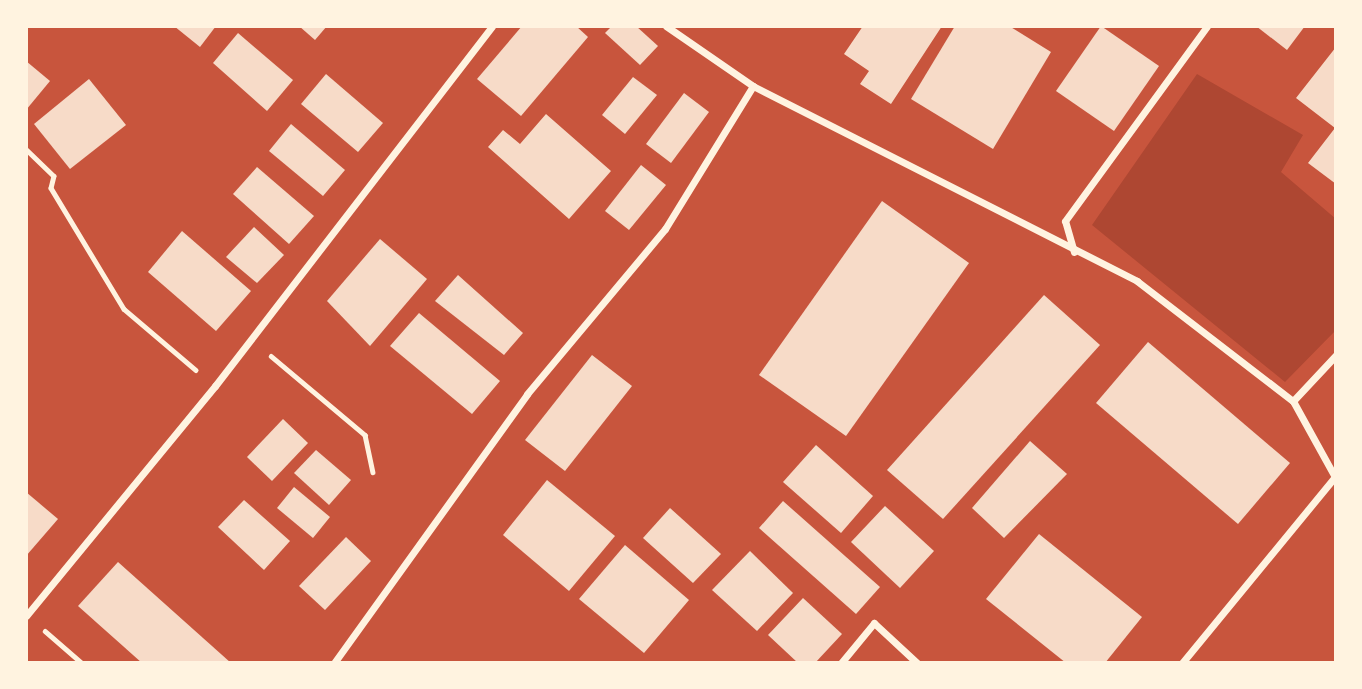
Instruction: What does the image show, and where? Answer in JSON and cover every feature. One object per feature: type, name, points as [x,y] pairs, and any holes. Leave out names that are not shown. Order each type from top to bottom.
[{"type":"street","points":[[26,615],[215,386],[492,26]]},
{"type":"street","points":[[666,26],[753,86],[1074,252],[1137,281],[1293,401],[1335,478],[1182,663]]},
{"type":"street","points":[[1074,252],[1065,221],[1207,26]]},
{"type":"street","points":[[334,663],[527,394],[665,229],[753,86]]},
{"type":"street","points":[[1293,401],[1336,355]]},
{"type":"street","points":[[841,663],[874,623],[917,663]]},
{"type":"path","points":[[27,150],[54,176],[51,188],[124,309],[215,386]]},
{"type":"path","points":[[251,339],[365,435],[373,471]]},
{"type":"path","points":[[26,615],[82,663]]},
{"type":"shaded area","points":[[1197,74],[1303,135],[1281,172],[1336,219],[1336,330],[1285,382],[1092,225]]},
{"type":"building","points":[[174,26],[216,26],[200,47]]},
{"type":"building","points":[[299,26],[327,26],[315,40]]},
{"type":"building","points":[[522,26],[576,26],[588,37],[521,116],[477,79]]},
{"type":"building","points":[[612,26],[636,26],[658,46],[640,65],[605,33]]},
{"type":"building","points":[[863,26],[942,26],[891,104],[860,84],[869,71],[844,54]]},
{"type":"building","points":[[955,26],[1009,26],[1051,52],[993,149],[911,99]]},
{"type":"building","points":[[1101,26],[1159,66],[1114,131],[1056,91]]},
{"type":"building","points":[[1256,26],[1305,26],[1287,50]]},
{"type":"building","points":[[238,33],[293,80],[267,111],[213,63]]},
{"type":"building","points":[[1336,47],[1336,184],[1308,163],[1335,128],[1296,98]]},
{"type":"building","points":[[26,61],[50,81],[26,110]]},
{"type":"building","points":[[326,74],[383,123],[358,152],[301,104]]},
{"type":"building","points":[[633,77],[657,95],[625,134],[602,115]]},
{"type":"building","points":[[89,79],[126,125],[70,169],[34,124]]},
{"type":"building","points":[[684,93],[709,112],[671,163],[646,144]]},
{"type":"building","points":[[546,114],[611,171],[569,219],[488,147],[503,130],[520,144]]},
{"type":"building","points":[[291,124],[345,170],[323,196],[269,151]]},
{"type":"building","points":[[641,165],[666,185],[629,230],[605,211]]},
{"type":"building","points":[[257,167],[314,216],[289,244],[233,194]]},
{"type":"building","points":[[882,201],[969,263],[846,436],[759,375]]},
{"type":"building","points":[[254,227],[284,255],[257,283],[226,257]]},
{"type":"building","points":[[182,231],[251,291],[216,331],[148,272]]},
{"type":"building","points":[[380,239],[427,279],[370,346],[327,301]]},
{"type":"building","points":[[458,275],[523,333],[504,355],[435,301]]},
{"type":"building","points":[[1044,295],[1100,345],[943,519],[887,470]]},
{"type":"building","points":[[419,313],[500,381],[472,414],[390,346]]},
{"type":"building","points":[[1148,342],[1290,463],[1238,524],[1096,403]]},
{"type":"building","points":[[592,355],[632,386],[565,471],[525,440]]},
{"type":"building","points":[[283,419],[308,443],[272,481],[247,457]]},
{"type":"building","points":[[1030,441],[1067,474],[1004,538],[972,508]]},
{"type":"building","points":[[816,445],[873,496],[841,533],[783,482]]},
{"type":"building","points":[[316,450],[351,480],[329,505],[294,473]]},
{"type":"building","points":[[547,480],[615,536],[569,591],[503,535]]},
{"type":"building","points":[[294,487],[330,517],[313,538],[277,508]]},
{"type":"building","points":[[26,492],[58,519],[26,556]]},
{"type":"building","points":[[244,500],[290,541],[264,570],[218,527]]},
{"type":"building","points":[[783,501],[880,587],[856,614],[759,528]]},
{"type":"building","points":[[885,506],[934,551],[900,588],[851,542]]},
{"type":"building","points":[[670,508],[721,554],[693,583],[643,538]]},
{"type":"building","points":[[1039,534],[1142,617],[1105,663],[1066,663],[986,599]]},
{"type":"building","points":[[346,537],[371,561],[325,610],[299,586]]},
{"type":"building","points":[[625,545],[689,600],[644,653],[579,599]]},
{"type":"building","points":[[750,551],[793,593],[757,631],[712,590]]},
{"type":"building","points":[[118,562],[231,663],[142,663],[78,606]]},
{"type":"building","points":[[803,598],[842,634],[815,663],[798,663],[768,635]]}]
